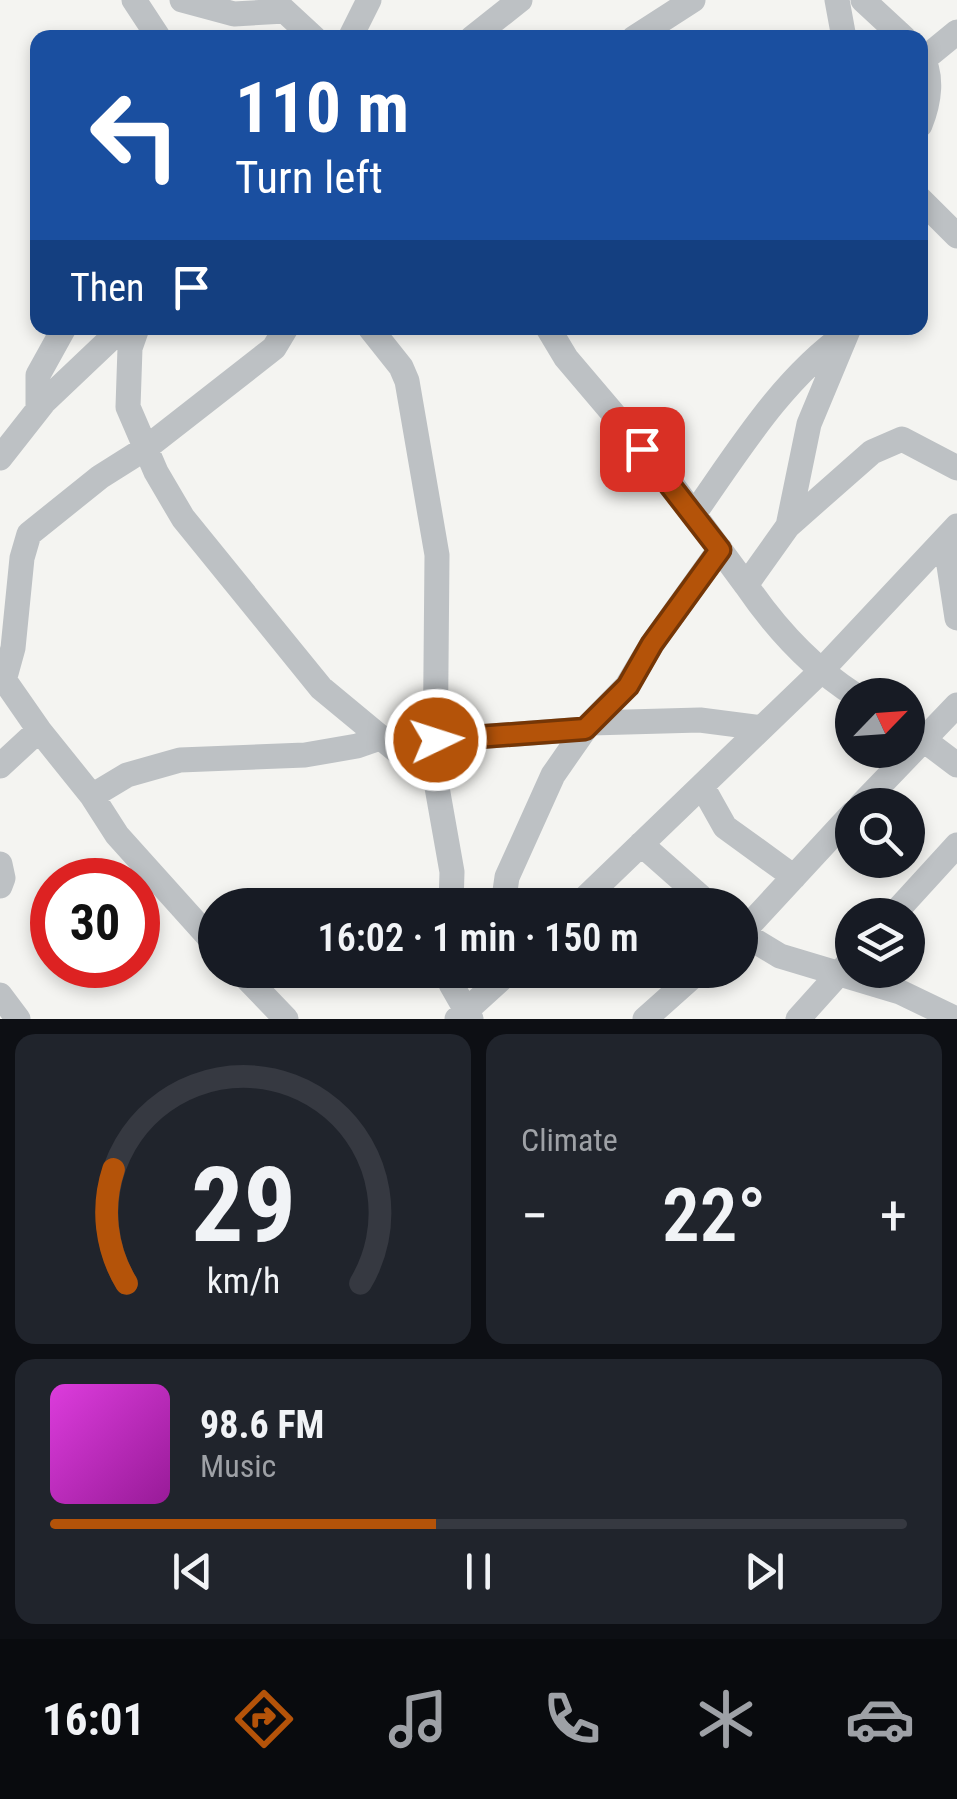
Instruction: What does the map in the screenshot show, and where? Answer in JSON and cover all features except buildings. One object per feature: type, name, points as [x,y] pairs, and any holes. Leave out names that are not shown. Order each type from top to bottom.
[{"type":"street","points":[[134,0],[155,30]]},
{"type":"street","points":[[182,0],[235,17],[279,6],[305,30]]},
{"type":"street","points":[[354,30],[370,0]]},
{"type":"street","points":[[646,30],[693,0]]},
{"type":"street","points":[[837,0],[843,30]]},
{"type":"street","points":[[862,0],[895,30]]},
{"type":"street","points":[[481,30],[512,3]]},
{"type":"street","points":[[928,52],[957,32]]},
{"type":"street","points":[[928,206],[952,223]]},
{"type":"street","points":[[38,409],[38,375],[60,335]]},
{"type":"street","points":[[0,458],[38,409],[115,335]]},
{"type":"street","points":[[135,335],[130,348],[128,407],[184,518],[321,688],[437,784]]},
{"type":"street","points":[[198,925],[117,835],[2,676],[12,648],[22,558],[29,534],[100,476],[146,448],[274,348],[282,335]]},
{"type":"street","points":[[376,335],[402,367],[407,381],[436,555],[437,784],[452,888]]},
{"type":"street","points":[[552,335],[566,358],[662,472],[763,610],[820,672],[835,682]]},
{"type":"street","points":[[694,514],[762,417],[820,352],[842,335]]},
{"type":"street","points":[[788,526],[808,424],[846,335]]},
{"type":"street","points":[[746,585],[788,526],[872,452],[902,438],[957,468]]},
{"type":"street","points":[[798,477],[842,477]]},
{"type":"street","points":[[951,532],[957,618]]},
{"type":"street","points":[[596,888],[820,672],[951,532]]},
{"type":"street","points":[[506,888],[553,774],[588,726],[628,686],[652,644],[720,550]]},
{"type":"street","points":[[925,726],[957,705]]},
{"type":"street","points":[[92,796],[127,775],[180,760],[305,755],[380,738],[436,740],[700,720],[762,728]]},
{"type":"street","points":[[0,766],[39,730]]},
{"type":"street","points":[[925,740],[957,764]]},
{"type":"street","points":[[702,786],[724,826],[794,877]]},
{"type":"street","points":[[758,915],[835,832]]},
{"type":"street","points":[[641,844],[691,888]]},
{"type":"street","points":[[915,898],[947,874],[957,846]]},
{"type":"street","points":[[0,864],[0,886]]},
{"type":"street","points":[[758,943],[780,956],[835,964]]},
{"type":"street","points":[[798,1019],[835,978]]},
{"type":"street","points":[[256,988],[286,1019]]},
{"type":"street","points":[[454,988],[469,1012]]},
{"type":"street","points":[[469,1012],[479,988]]},
{"type":"street","points":[[469,1012],[492,988]]},
{"type":"street","points":[[645,1019],[680,988]]},
{"type":"street","points":[[892,988],[956,1019]]},
{"type":"street","points":[[0,996],[18,1019]]},
{"type":"route","points":[[436,740],[585,729],[628,686],[652,644],[720,550],[642,449]]}]
